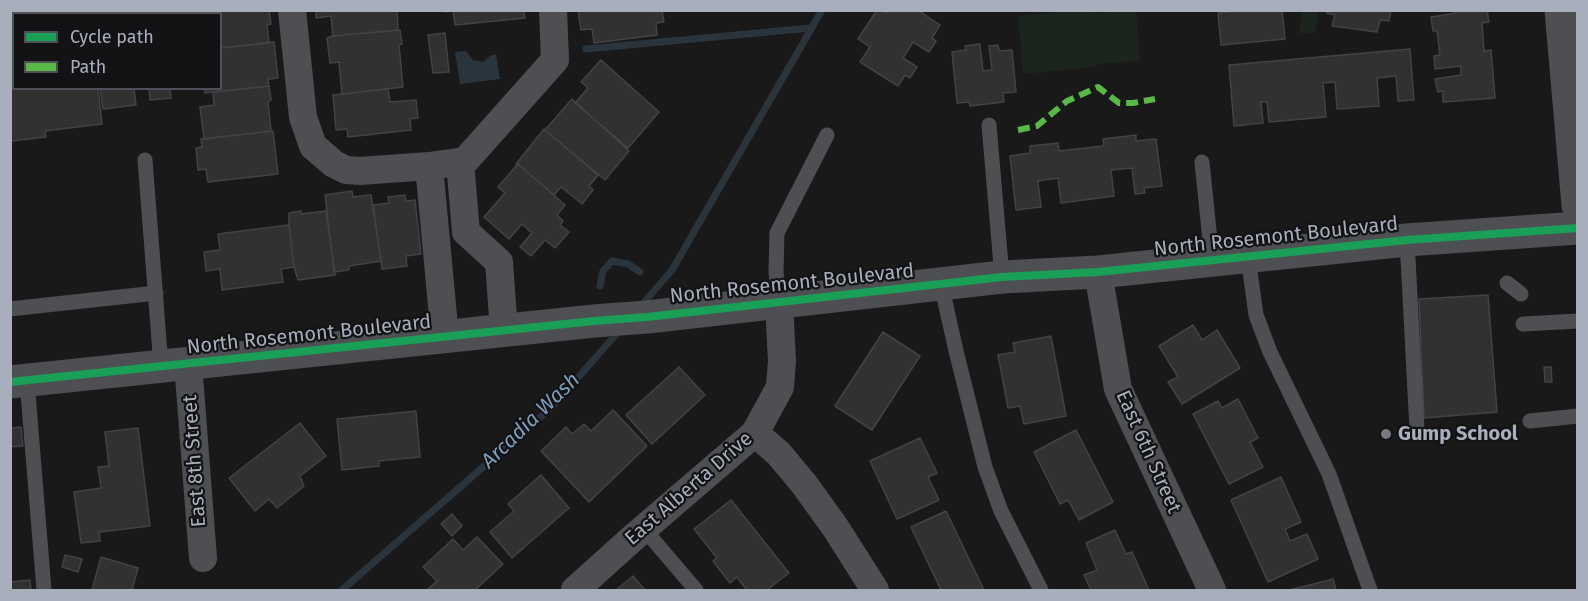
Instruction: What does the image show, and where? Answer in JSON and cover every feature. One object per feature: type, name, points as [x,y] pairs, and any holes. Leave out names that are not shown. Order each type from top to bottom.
[{"type":"street","points":[[292,10],[303,117],[313,146],[314,161],[334,164],[346,170],[360,171],[465,161],[555,60],[553,10]]},
{"type":"street","points":[[1567,13],[1578,205]]},
{"type":"street","points":[[460,162],[466,232],[499,262],[504,331]]},
{"type":"street","points":[[429,166],[446,337]]},
{"type":"street","name":"North Rosemont Boulevard","points":[[19,382],[647,317],[1002,277],[1098,272],[1407,240],[1578,228]]},
{"type":"street","points":[[437,249],[482,246]]},
{"type":"street","name":"East 6th Street","points":[[1098,272],[1118,389],[1212,591]]},
{"type":"street","name":"East Alberta Drive","points":[[575,591],[644,528],[755,433],[780,387],[782,361],[779,302]]},
{"type":"street","name":"East 8th Street","points":[[174,365],[203,558]]},
{"type":"street","points":[[755,433],[779,454],[804,484],[836,527],[875,591]]},
{"type":"lane","points":[[989,124],[1002,277]]},
{"type":"lane","points":[[779,302],[776,272],[777,233],[827,135]]},
{"type":"lane","points":[[145,160],[156,293],[174,365]]},
{"type":"lane","points":[[1202,162],[1212,260]]},
{"type":"lane","points":[[1407,240],[1417,429]]},
{"type":"lane","points":[[1248,257],[1256,315],[1270,352],[1329,474],[1370,591]]},
{"type":"lane","points":[[1507,283],[1521,294]]},
{"type":"lane","points":[[941,284],[985,468],[1001,511],[1041,591]]},
{"type":"lane","points":[[10,309],[156,293]]},
{"type":"lane","points":[[1523,324],[1578,321]]},
{"type":"lane","points":[[19,382],[44,591]]},
{"type":"lane","points":[[1530,421],[1578,416]]},
{"type":"lane","points":[[644,528],[696,591]]},
{"type":"shaded area","points":[[1081,10],[1093,13],[1136,11],[1140,61],[1023,74],[1018,16]]},
{"type":"shaded area","points":[[1302,11],[1319,11],[1315,33],[1299,33]]},
{"type":"shaded area","points":[[466,51],[473,60],[483,62],[496,54],[500,79],[460,84],[455,52]]},
{"type":"building","points":[[10,10],[90,10],[90,12],[12,12],[12,90],[98,90],[102,124],[45,131],[46,137],[12,141],[10,133]]},
{"type":"building","points":[[91,10],[124,10],[124,12],[92,12]]},
{"type":"building","points":[[140,10],[160,10],[160,12],[140,12]]},
{"type":"building","points":[[196,10],[269,10],[271,24],[267,25],[269,43],[222,48],[222,12],[196,12]]},
{"type":"building","points":[[316,10],[397,10],[398,30],[333,36],[331,16],[316,18]]},
{"type":"building","points":[[445,10],[524,10],[525,18],[455,25],[453,11],[445,12]]},
{"type":"building","points":[[578,10],[662,10],[664,22],[656,23],[657,35],[594,43],[592,29],[581,30]]},
{"type":"building","points":[[877,10],[887,13],[888,10],[918,10],[940,25],[932,38],[936,41],[929,52],[913,42],[903,58],[917,67],[910,78],[905,75],[898,86],[860,62],[870,47],[858,39]]},
{"type":"building","points":[[1243,10],[1282,10],[1285,39],[1221,45],[1218,13]]},
{"type":"building","points":[[1327,10],[1391,10],[1389,21],[1380,20],[1377,32],[1332,26],[1335,15],[1327,13]]},
{"type":"building","points":[[1455,10],[1487,10],[1489,22],[1482,23],[1484,51],[1491,50],[1495,98],[1443,102],[1443,91],[1438,92],[1435,79],[1461,75],[1461,66],[1435,69],[1434,56],[1440,55],[1437,31],[1433,31],[1431,17],[1456,13]]},
{"type":"building","points":[[400,30],[403,87],[342,94],[339,62],[330,63],[327,38]]},
{"type":"building","points":[[445,33],[449,72],[433,73],[428,35]]},
{"type":"building","points":[[274,42],[278,78],[268,79],[269,86],[205,93],[204,90],[222,90],[222,48]]},
{"type":"building","points":[[980,44],[983,71],[992,70],[989,46],[998,45],[999,51],[1012,50],[1016,92],[1003,93],[1004,102],[970,106],[969,102],[957,103],[952,52],[966,50],[965,46]]},
{"type":"building","points":[[1410,49],[1414,100],[1398,101],[1396,76],[1377,78],[1379,106],[1337,109],[1335,82],[1323,83],[1326,117],[1269,122],[1267,102],[1261,102],[1263,123],[1234,126],[1229,65]]},
{"type":"building","points":[[601,60],[659,112],[628,148],[575,103],[588,88],[581,82]]},
{"type":"building","points":[[269,86],[271,131],[204,139],[200,107],[214,105],[213,92]]},
{"type":"building","points":[[388,89],[390,102],[416,100],[418,118],[410,119],[411,130],[348,137],[347,129],[336,130],[333,95]]},
{"type":"building","points":[[100,90],[134,90],[136,105],[103,109]]},
{"type":"building","points":[[149,90],[170,90],[171,98],[150,100]]},
{"type":"building","points":[[572,99],[629,151],[605,180],[545,130]]},
{"type":"building","points":[[544,129],[598,175],[589,186],[593,190],[582,204],[561,187],[554,195],[516,164]]},
{"type":"building","points":[[273,131],[278,174],[208,182],[206,169],[198,170],[196,148],[202,147],[201,139]]},
{"type":"building","points":[[1136,135],[1136,141],[1156,139],[1162,186],[1144,188],[1145,193],[1135,194],[1132,168],[1111,170],[1114,196],[1061,203],[1058,178],[1038,181],[1041,207],[1016,210],[1010,156],[1030,153],[1030,146],[1058,143],[1059,151],[1104,146],[1103,139]]},
{"type":"building","points":[[518,164],[565,205],[557,215],[563,221],[560,225],[569,232],[555,248],[545,240],[531,256],[520,247],[532,233],[522,224],[509,239],[484,217],[505,193],[498,187]]},
{"type":"building","points":[[352,191],[353,197],[371,195],[381,261],[349,266],[349,270],[334,272],[325,195]]},
{"type":"building","points":[[405,195],[406,201],[415,200],[421,254],[406,256],[407,266],[382,269],[373,205],[389,203],[388,197]]},
{"type":"building","points":[[301,211],[301,214],[326,211],[335,275],[298,280],[294,267],[289,213]]},
{"type":"building","points":[[289,225],[294,267],[281,269],[283,282],[222,290],[220,269],[206,271],[204,252],[220,250],[218,234]]},
{"type":"building","points":[[1488,295],[1497,412],[1424,418],[1419,299]]},
{"type":"building","points":[[1193,325],[1202,340],[1217,330],[1240,368],[1182,404],[1168,382],[1178,377],[1159,346]]},
{"type":"building","points":[[883,332],[920,356],[872,430],[835,406]]},
{"type":"building","points":[[1051,336],[1066,416],[1024,424],[1020,406],[1008,408],[998,355],[1015,352],[1013,343]]},
{"type":"building","points":[[679,367],[705,395],[652,444],[626,415]]},
{"type":"building","points":[[1544,367],[1551,367],[1552,382],[1545,382]]},
{"type":"building","points":[[1238,399],[1258,438],[1250,442],[1263,467],[1229,484],[1193,414],[1218,401],[1222,408]]},
{"type":"building","points":[[613,410],[647,446],[589,502],[541,451],[566,427],[572,434],[584,424],[591,431]]},
{"type":"building","points":[[416,411],[420,457],[379,461],[379,466],[342,470],[337,419]]},
{"type":"building","points":[[300,423],[326,456],[300,476],[304,486],[277,508],[269,499],[255,511],[229,478]]},
{"type":"building","points":[[21,427],[23,446],[10,447],[10,428]]},
{"type":"building","points":[[138,428],[150,526],[99,532],[100,541],[81,543],[74,492],[101,488],[98,467],[109,466],[105,432]]},
{"type":"building","points":[[1076,430],[1113,502],[1079,520],[1068,500],[1060,504],[1034,452]]},
{"type":"building","points":[[920,438],[937,473],[928,477],[939,500],[897,519],[870,461]]},
{"type":"building","points":[[541,475],[569,508],[512,558],[490,532],[514,511],[508,504]]},
{"type":"building","points":[[1281,477],[1301,522],[1285,529],[1290,541],[1307,534],[1318,559],[1268,582],[1231,500]]},
{"type":"building","points":[[731,500],[789,573],[767,590],[747,590],[737,577],[730,583],[713,561],[717,558],[694,529]]},
{"type":"building","points":[[946,511],[984,590],[941,590],[911,527]]},
{"type":"building","points":[[452,514],[462,526],[452,536],[441,524]]},
{"type":"building","points":[[1115,530],[1126,554],[1132,552],[1149,590],[1091,590],[1084,575],[1097,570],[1086,543]]},
{"type":"building","points":[[477,537],[503,564],[475,590],[428,589],[437,581],[423,567],[453,539],[463,550]]},
{"type":"building","points":[[65,555],[82,559],[78,572],[62,567]]},
{"type":"building","points":[[101,557],[138,568],[132,590],[92,590]]},
{"type":"building","points":[[633,576],[645,590],[616,590]]},
{"type":"building","points":[[1333,579],[1336,590],[1290,590]]},
{"type":"building","points":[[30,580],[31,590],[10,590],[10,582]]},
{"type":"waterway","name":"Arcadia Wash","points":[[641,306],[672,270],[822,10]]},
{"type":"waterway","points":[[586,49],[811,28]]},
{"type":"waterway","points":[[600,286],[603,271],[612,261],[628,264],[640,272]]},
{"type":"waterway","name":"Arcadia Wash","points":[[342,590],[552,407],[620,330]]},
{"type":"marked path","points":[[1018,130],[1037,126],[1067,101],[1098,87],[1119,103],[1155,99]]},
{"type":"cycle path","points":[[10,382],[647,317],[1002,277],[1098,272],[1407,240],[1578,228]]},
{"type":"place","name":"Gump School","points":[[1386,434]]}]
